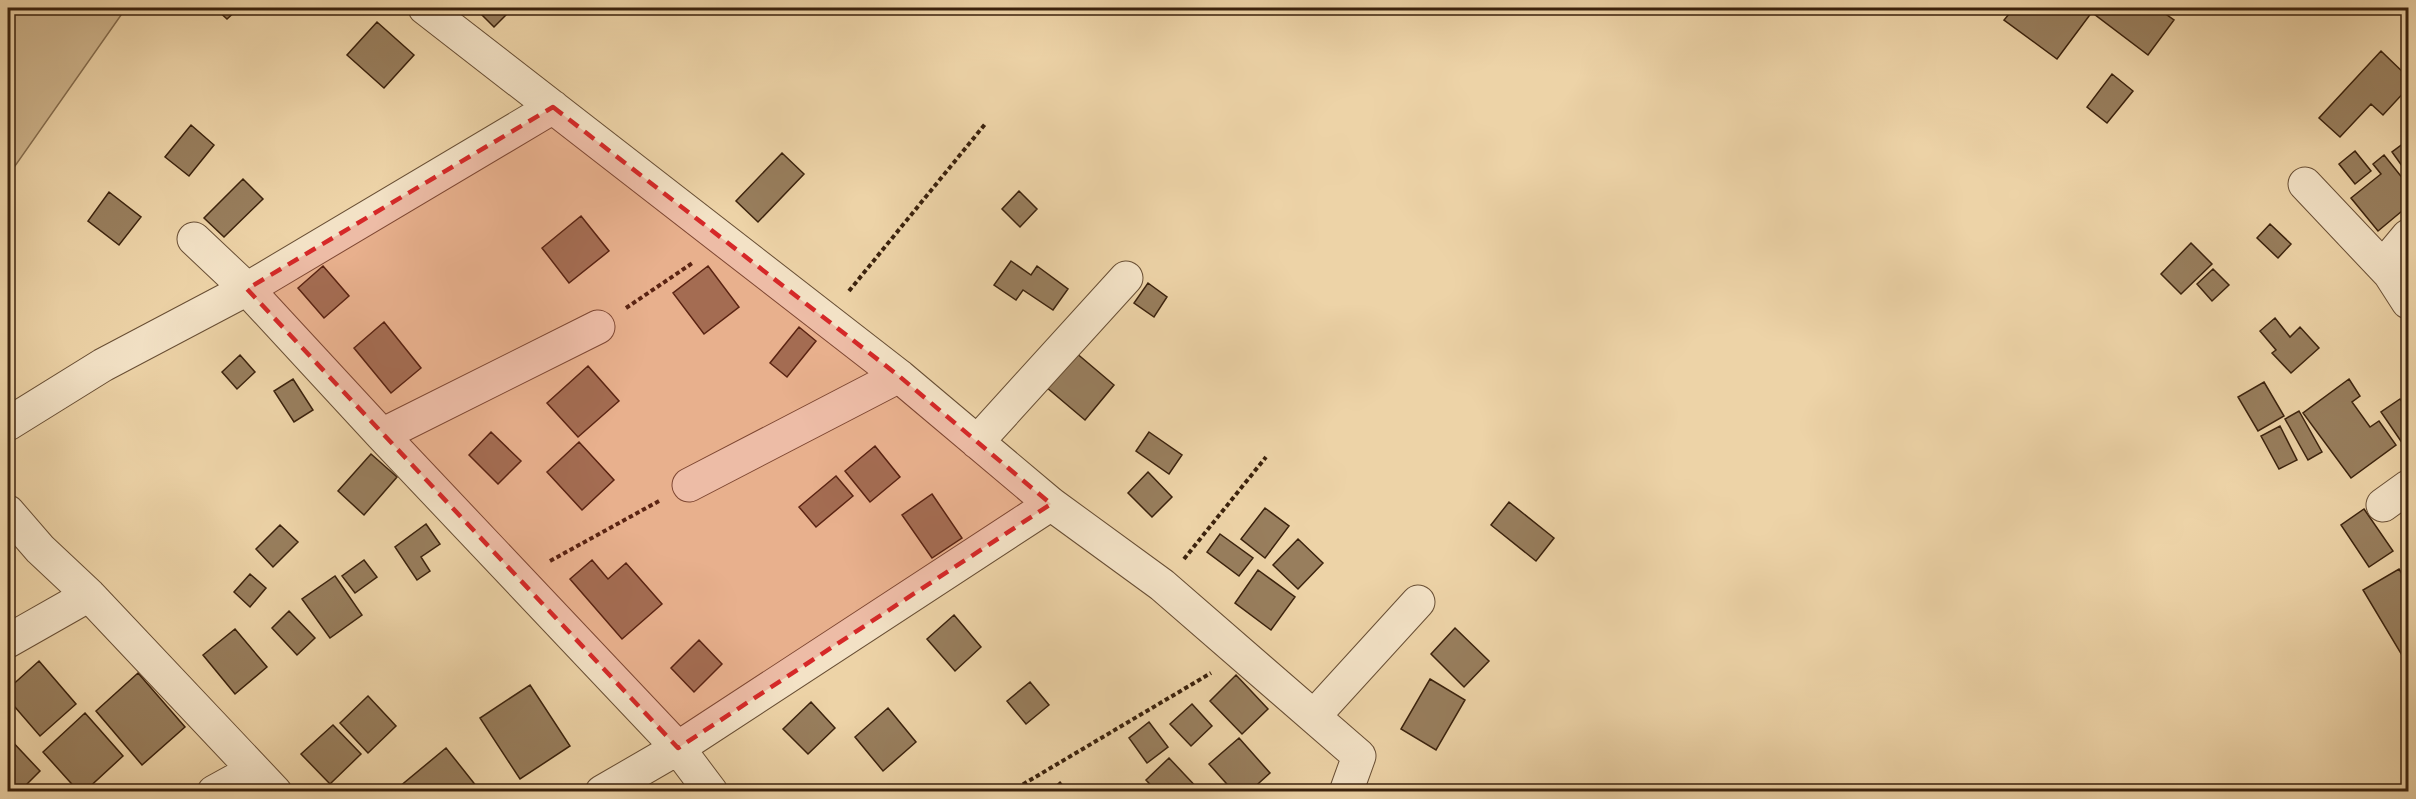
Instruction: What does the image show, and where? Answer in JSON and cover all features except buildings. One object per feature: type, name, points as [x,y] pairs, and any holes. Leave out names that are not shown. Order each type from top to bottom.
[{"type":"street","points":[[424,8],[899,376],[1051,504],[1162,585],[1359,756],[1346,792]]},
{"type":"street","points":[[8,424],[103,364],[246,289],[553,107]]},
{"type":"street","points":[[2305,184],[2383,266],[2409,302]]},
{"type":"street","points":[[2383,266],[2409,236]]},
{"type":"street","points":[[194,239],[246,289],[678,748],[711,792]]},
{"type":"street","points":[[977,442],[1126,278]]},
{"type":"street","points":[[382,435],[598,327]]},
{"type":"street","points":[[688,485],[899,376]]},
{"type":"street","points":[[602,792],[678,748],[1051,504]]},
{"type":"street","points":[[8,512],[40,549],[89,596],[264,781]]},
{"type":"street","points":[[8,641],[89,596]]},
{"type":"street","points":[[1314,716],[1418,602]]},
{"type":"street","points":[[214,792],[264,781]]},
{"type":"path","points":[[826,320],[986,123]]},
{"type":"path","points":[[598,327],[724,241]]},
{"type":"path","points":[[1162,585],[1266,457]]},
{"type":"path","points":[[518,578],[688,485]]},
{"type":"path","points":[[1010,792],[1243,655]]},
{"type":"highlighted area","points":[[553,107],[899,376],[1051,504],[678,748],[247,289]]},
{"type":"shaded area","points":[[8,8],[126,8],[8,176]]}]
